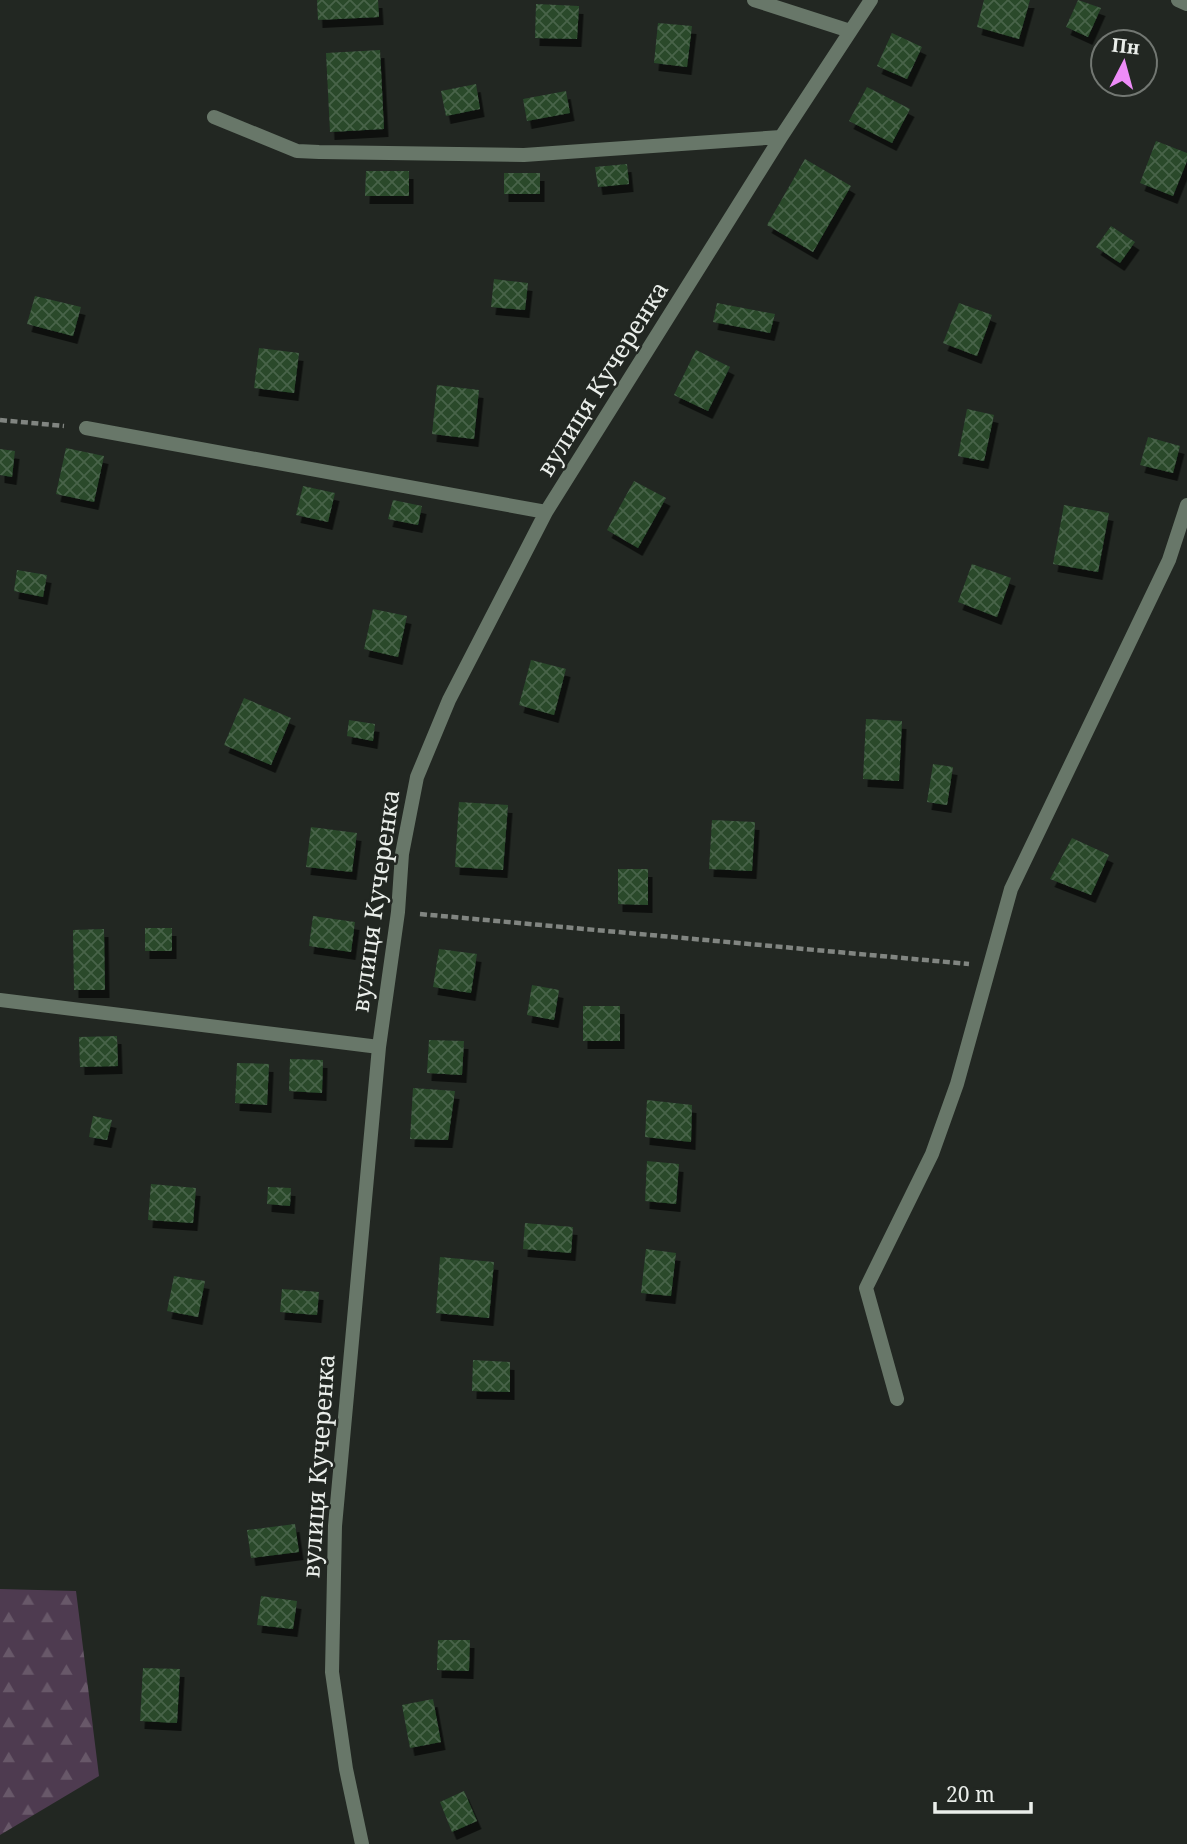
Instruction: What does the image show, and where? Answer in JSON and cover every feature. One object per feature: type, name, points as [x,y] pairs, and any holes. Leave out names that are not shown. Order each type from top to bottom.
[{"type":"street","points":[[754,0],[850,31]]},
{"type":"street","name":"вулиця Кучеренка","points":[[362,1844],[332,1672],[335,1526],[379,1047],[398,912],[402,854],[417,777],[449,700],[546,512],[870,0]]},
{"type":"street","points":[[1178,0],[1187,4]]},
{"type":"street","points":[[214,117],[297,151],[319,152],[524,155],[781,138]]},
{"type":"street","points":[[86,428],[546,512]]},
{"type":"street","points":[[897,1399],[866,1288],[932,1154],[957,1084],[1011,889],[1168,560],[1187,505]]},
{"type":"street","points":[[0,1000],[379,1047]]},
{"type":"path","points":[[0,420],[86,428]]},
{"type":"path","points":[[398,912],[991,965]]},
{"type":"green space","points":[[0,1589],[76,1591],[99,1776],[0,1835]]},
{"type":"building","points":[[317,0],[378,0],[379,17],[318,20]]},
{"type":"building","points":[[984,0],[1030,0],[1019,39],[977,27]]},
{"type":"building","points":[[1078,0],[1101,8],[1092,28],[1089,28],[1088,37],[1066,27]]},
{"type":"building","points":[[536,4],[579,6],[577,39],[535,38]]},
{"type":"building","points":[[658,23],[692,26],[687,67],[654,63]]},
{"type":"building","points":[[892,33],[922,47],[907,79],[877,66]]},
{"type":"building","points":[[380,50],[384,129],[330,132],[326,53]]},
{"type":"building","points":[[476,84],[480,109],[446,116],[441,91]]},
{"type":"building","points":[[867,87],[910,109],[892,143],[849,121]]},
{"type":"building","points":[[566,91],[570,113],[527,121],[523,99]]},
{"type":"building","points":[[1156,141],[1187,153],[1187,161],[1173,196],[1140,183]]},
{"type":"building","points":[[805,159],[851,186],[813,252],[767,225]]},
{"type":"building","points":[[627,164],[629,184],[598,187],[595,167]]},
{"type":"building","points":[[366,171],[409,171],[409,196],[365,196]]},
{"type":"building","points":[[504,173],[540,173],[540,194],[504,194]]},
{"type":"building","points":[[1111,226],[1135,242],[1120,263],[1096,247]]},
{"type":"building","points":[[494,279],[528,283],[525,310],[491,307]]},
{"type":"building","points":[[35,296],[81,307],[73,336],[27,324]]},
{"type":"building","points":[[717,303],[775,314],[770,333],[713,322]]},
{"type":"building","points":[[959,303],[992,315],[977,356],[943,343]]},
{"type":"building","points":[[259,348],[299,353],[294,393],[254,388]]},
{"type":"building","points":[[696,350],[730,367],[708,411],[674,395]]},
{"type":"building","points":[[437,385],[479,390],[474,439],[432,434]]},
{"type":"building","points":[[967,409],[994,415],[984,461],[958,456]]},
{"type":"building","points":[[1148,437],[1180,446],[1173,473],[1140,465]]},
{"type":"building","points":[[66,448],[104,456],[94,502],[56,494]]},
{"type":"building","points":[[0,449],[15,451],[12,477],[0,475]]},
{"type":"building","points":[[634,481],[666,498],[638,548],[607,530]]},
{"type":"building","points":[[303,486],[335,493],[328,522],[296,515]]},
{"type":"building","points":[[393,500],[422,506],[418,525],[388,519]]},
{"type":"building","points":[[1064,505],[1109,513],[1098,572],[1053,564]]},
{"type":"building","points":[[972,564],[1011,578],[997,617],[958,602]]},
{"type":"building","points":[[17,570],[47,575],[43,597],[14,591]]},
{"type":"building","points":[[373,609],[407,616],[398,657],[364,649]]},
{"type":"building","points":[[531,660],[566,669],[554,715],[519,705]]},
{"type":"building","points":[[244,698],[291,718],[271,765],[224,745]]},
{"type":"building","points":[[866,719],[902,721],[899,781],[863,779]]},
{"type":"building","points":[[349,720],[375,724],[373,741],[347,736]]},
{"type":"building","points":[[933,764],[953,767],[947,805],[927,802]]},
{"type":"building","points":[[459,802],[508,805],[503,870],[455,867]]},
{"type":"building","points":[[712,820],[755,822],[752,871],[709,869]]},
{"type":"building","points":[[311,827],[357,833],[352,872],[306,867]]},
{"type":"building","points":[[1072,838],[1109,855],[1091,895],[1050,879]]},
{"type":"building","points":[[618,869],[648,869],[648,905],[618,904]]},
{"type":"building","points":[[313,916],[355,922],[351,952],[309,946]]},
{"type":"building","points":[[145,928],[172,928],[172,951],[145,951]]},
{"type":"building","points":[[104,929],[105,990],[74,990],[73,930]]},
{"type":"building","points":[[439,949],[477,954],[471,993],[433,987]]},
{"type":"building","points":[[532,985],[559,990],[554,1020],[527,1015]]},
{"type":"building","points":[[583,1006],[620,1006],[620,1041],[583,1041]]},
{"type":"building","points":[[117,1036],[118,1066],[80,1067],[79,1037]]},
{"type":"building","points":[[429,1040],[464,1041],[462,1075],[427,1073]]},
{"type":"building","points":[[290,1059],[323,1060],[322,1093],[289,1091]]},
{"type":"building","points":[[237,1063],[269,1064],[267,1105],[235,1103]]},
{"type":"building","points":[[413,1088],[455,1091],[448,1140],[410,1139]]},
{"type":"building","points":[[647,1100],[692,1105],[691,1142],[645,1137]]},
{"type":"building","points":[[93,1116],[112,1120],[107,1140],[89,1137]]},
{"type":"building","points":[[647,1161],[679,1164],[676,1204],[645,1201]]},
{"type":"building","points":[[151,1184],[196,1188],[193,1223],[148,1220]]},
{"type":"building","points":[[268,1187],[291,1188],[290,1206],[267,1204]]},
{"type":"building","points":[[525,1223],[573,1227],[571,1253],[523,1249]]},
{"type":"building","points":[[646,1249],[676,1253],[671,1296],[641,1293]]},
{"type":"building","points":[[440,1257],[494,1262],[489,1318],[436,1313]]},
{"type":"building","points":[[174,1276],[205,1281],[198,1317],[167,1311]]},
{"type":"building","points":[[282,1289],[319,1292],[317,1315],[280,1312]]},
{"type":"building","points":[[473,1360],[510,1362],[510,1392],[472,1391]]},
{"type":"building","points":[[295,1524],[299,1552],[251,1558],[247,1530]]},
{"type":"building","points":[[261,1596],[297,1601],[293,1629],[257,1625]]},
{"type":"building","points":[[438,1640],[470,1640],[469,1671],[437,1670]]},
{"type":"building","points":[[143,1668],[180,1669],[177,1723],[140,1721]]},
{"type":"building","points":[[433,1699],[441,1742],[410,1748],[402,1705]]},
{"type":"building","points":[[464,1791],[477,1821],[452,1832],[440,1802]]}]
